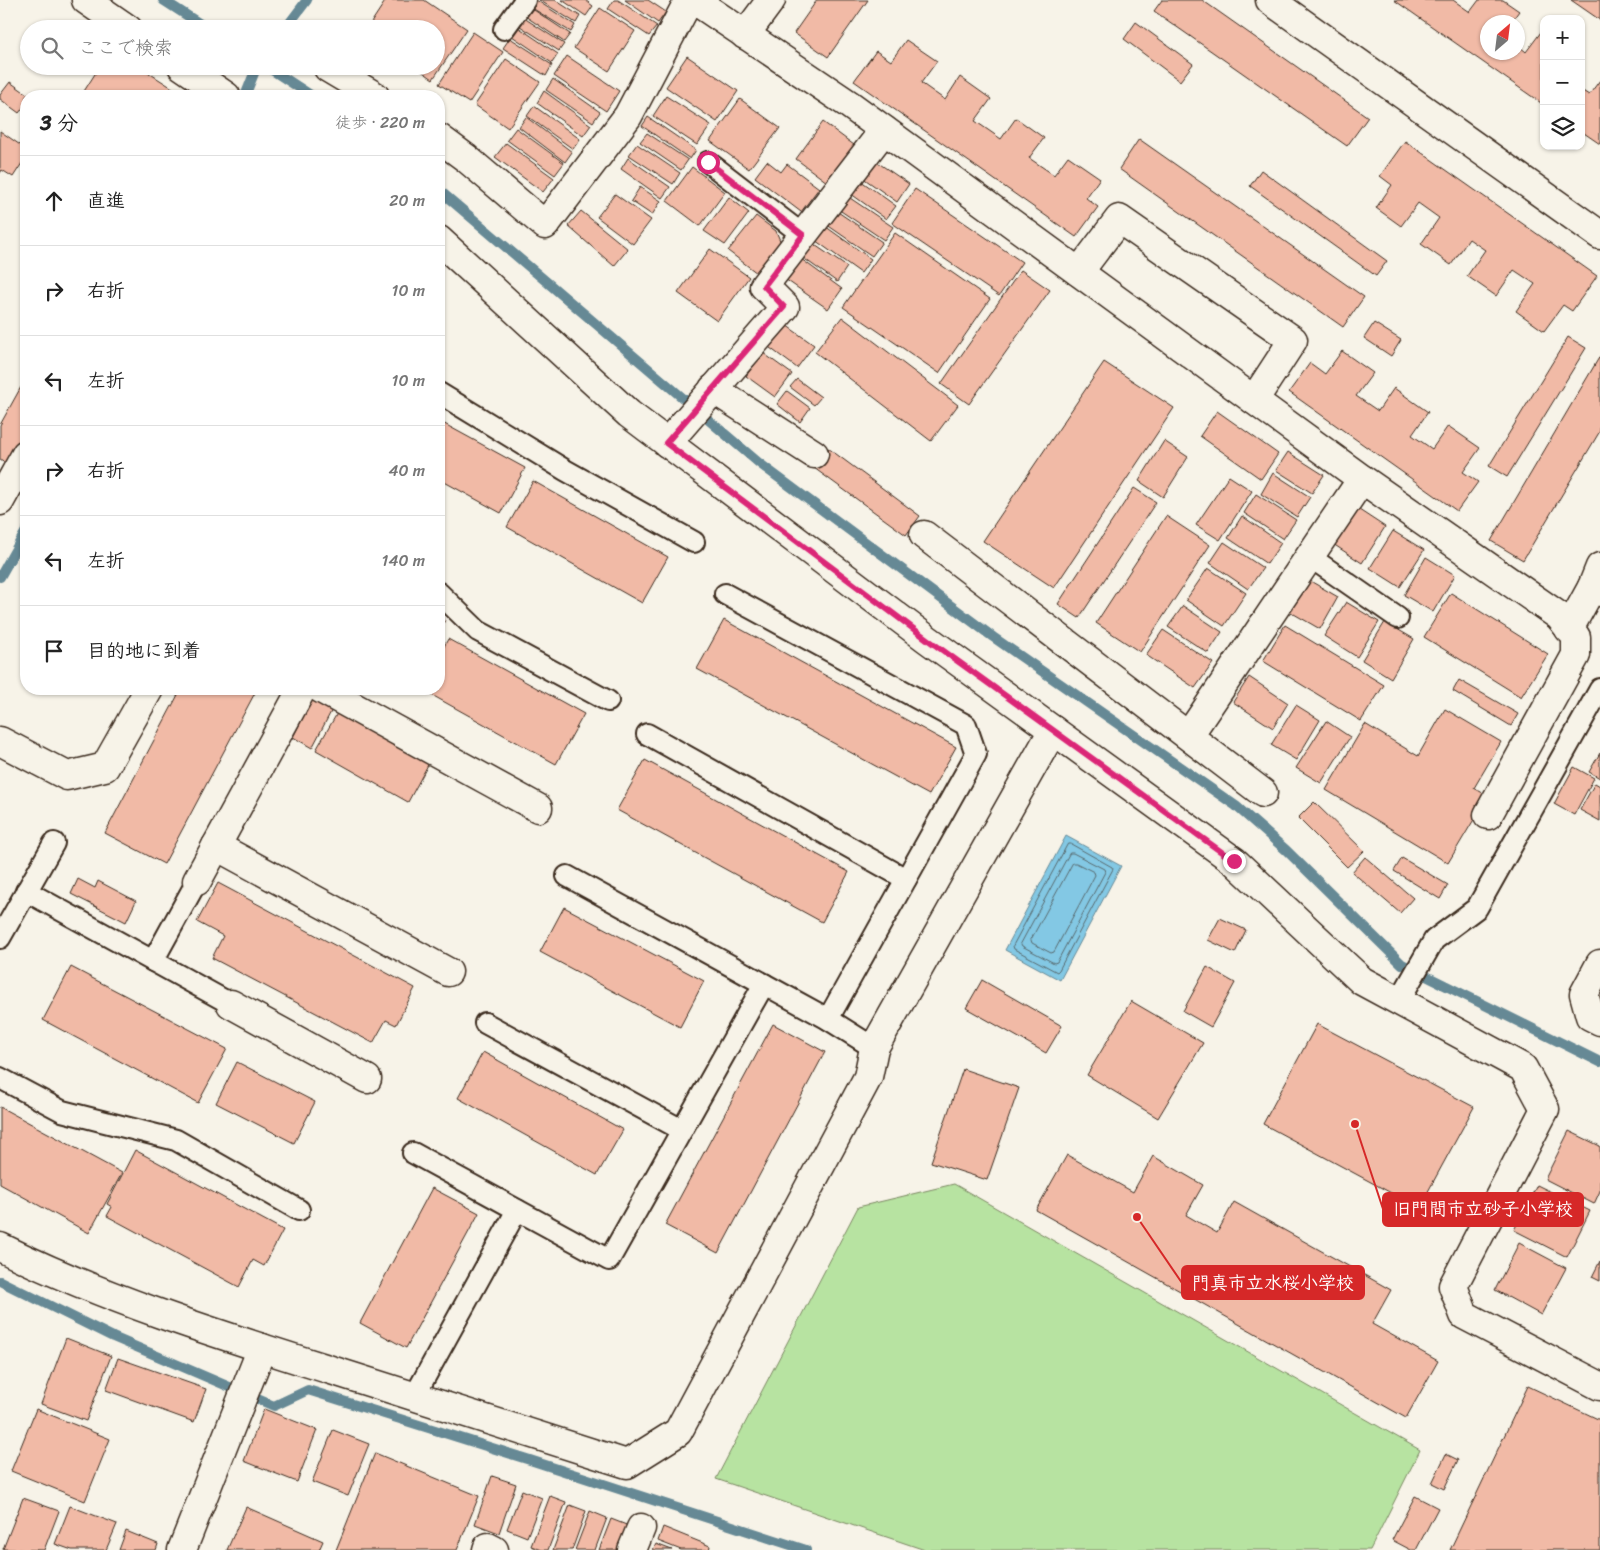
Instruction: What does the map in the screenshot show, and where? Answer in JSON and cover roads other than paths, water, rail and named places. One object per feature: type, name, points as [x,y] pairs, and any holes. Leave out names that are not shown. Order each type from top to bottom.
[{"type":"street","points":[[86,0],[115,20]]},
{"type":"street","points":[[445,142],[545,225],[628,116],[689,0]]},
{"type":"street","points":[[694,0],[850,105],[1362,479],[1559,616],[1576,637],[1576,655],[1488,815]]},
{"type":"street","points":[[745,35],[771,0]]},
{"type":"street","points":[[1270,0],[1600,235]]},
{"type":"street","points":[[195,75],[216,90]]},
{"type":"street","points":[[337,75],[357,90]]},
{"type":"street","points":[[666,443],[784,307],[764,286],[884,130]]},
{"type":"street","points":[[1079,272],[1119,219],[1293,340],[1254,400]]},
{"type":"street","points":[[445,246],[628,414],[927,639],[1234,861],[1362,981],[1523,1068],[1545,1108],[1453,1286],[1464,1316],[1600,1386]]},
{"type":"street","points":[[713,389],[814,454]]},
{"type":"street","points":[[0,501],[20,465]]},
{"type":"street","points":[[1189,735],[1362,479]]},
{"type":"street","points":[[924,535],[1263,793]]},
{"type":"street","points":[[1569,629],[1597,582]]},
{"type":"street","points":[[0,741],[67,776],[105,767],[146,695]]},
{"type":"street","points":[[197,881],[299,695]]},
{"type":"street","points":[[332,695],[538,808]]},
{"type":"street","points":[[0,1247],[37,1265],[257,1360],[414,1396],[627,1464],[678,1432],[868,1077],[874,1048],[1053,730]]},
{"type":"street","points":[[216,846],[448,972]]},
{"type":"street","points":[[1600,964],[1584,994],[1590,1016],[1600,1021]]},
{"type":"street","points":[[231,1004],[368,1079]]},
{"type":"street","points":[[182,1550],[257,1360]]},
{"type":"street","points":[[487,1550],[488,1547],[494,1550]]},
{"type":"lane","points":[[504,29],[525,0]]},
{"type":"lane","points":[[708,162],[803,235]]},
{"type":"lane","points":[[445,397],[566,470],[694,542]]},
{"type":"lane","points":[[1310,557],[1398,618]]},
{"type":"lane","points":[[726,594],[966,725],[976,754],[828,1020]]},
{"type":"lane","points":[[445,599],[478,630],[608,702]]},
{"type":"lane","points":[[1399,1001],[1434,940],[1478,908],[1600,689]]},
{"type":"lane","points":[[647,734],[906,879]]},
{"type":"lane","points":[[0,938],[54,843]]},
{"type":"lane","points":[[567,876],[764,984],[874,1048]]},
{"type":"lane","points":[[154,961],[197,881]]},
{"type":"lane","points":[[26,891],[231,1004]]},
{"type":"lane","points":[[413,1153],[609,1260],[764,984]]},
{"type":"lane","points":[[485,1023],[682,1130]]},
{"type":"lane","points":[[0,1078],[62,1110],[176,1140],[299,1210]]},
{"type":"lane","points":[[414,1396],[517,1210]]},
{"type":"water","points":[[1066,836],[1121,866],[1060,980],[1005,950]]},
{"type":"waterway","points":[[163,0],[194,20]]},
{"type":"waterway","points":[[292,20],[307,0]]},
{"type":"waterway","points":[[247,90],[253,75]]},
{"type":"waterway","points":[[280,75],[303,90]]},
{"type":"waterway","points":[[445,195],[759,463],[993,637],[1236,806],[1286,850],[1402,964],[1600,1062]]},
{"type":"waterway","points":[[0,577],[20,542]]},
{"type":"waterway","points":[[0,1281],[113,1337],[274,1406],[308,1390],[806,1550]]},
{"type":"place","name":"旧門間市立砂子小学校","points":[[1355,1124]]},
{"type":"place","name":"門真市立水桜小学校","points":[[1137,1217]]}]
